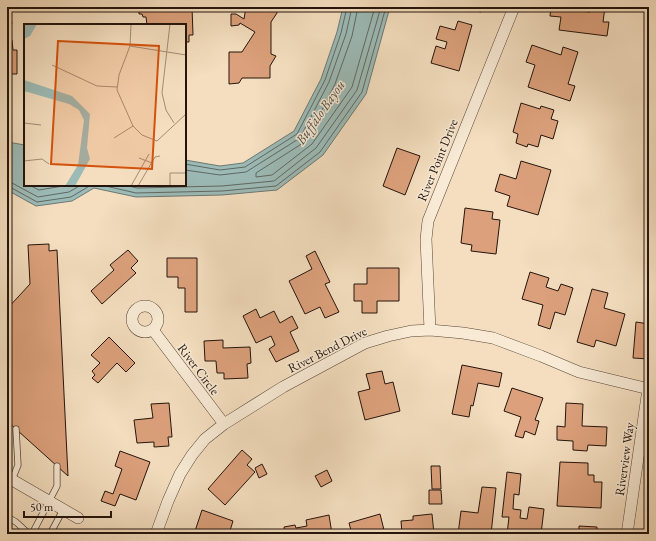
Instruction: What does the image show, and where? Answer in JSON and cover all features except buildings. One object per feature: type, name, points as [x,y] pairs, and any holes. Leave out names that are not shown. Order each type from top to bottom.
[{"type":"street","name":"River Point Drive","points":[[430,330],[426,246],[428,222],[514,7]]},
{"type":"street","name":"River Circle","points":[[153,330],[224,424]]},
{"type":"street","name":"River Bend Drive","points":[[156,534],[180,474],[192,455],[205,439],[224,424],[283,386],[365,343],[388,336],[411,331],[430,330],[493,338],[542,356],[578,372],[649,389]]},
{"type":"street","name":"Riverview Way","points":[[627,534],[649,389]]},
{"type":"street","points":[[10,479],[78,518]]},
{"type":"lane","points":[[10,479],[18,465],[16,429]]},
{"type":"lane","points":[[7,517],[16,522],[30,534],[57,486],[57,466]]},
{"type":"lane","points":[[50,534],[63,510]]},
{"type":"water","name":"Buffalo Bayou","points":[[343,7],[390,7],[366,94],[323,155],[277,190],[222,195],[136,197],[94,188],[72,201],[36,206],[7,190],[7,142],[24,145],[24,186],[186,186],[186,160],[220,166],[243,163],[294,131],[321,79],[337,32]]}]
